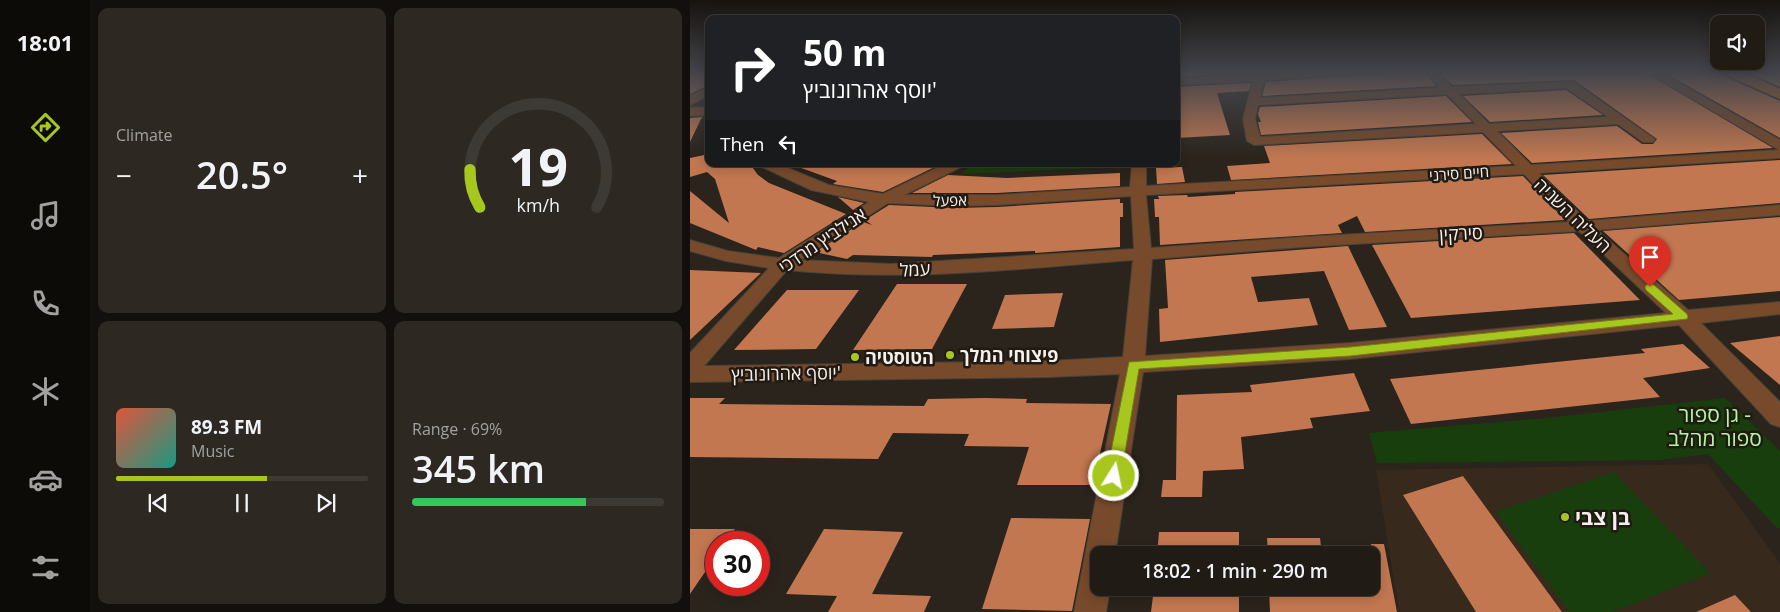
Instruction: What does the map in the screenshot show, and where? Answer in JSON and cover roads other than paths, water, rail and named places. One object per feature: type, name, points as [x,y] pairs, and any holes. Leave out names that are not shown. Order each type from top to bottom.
[{"type":"street","points":[[1260,102],[1252,102],[1249,119],[1254,141],[1620,120]]},
{"type":"street","name":"העליה השניה","points":[[1461,102],[1583,226],[1683,317],[1780,417]]},
{"type":"street","points":[[1594,102],[1648,139]]},
{"type":"street","points":[[1703,102],[1780,146]]},
{"type":"street","points":[[690,112],[705,111]]},
{"type":"street","name":"חיים סירני","points":[[1138,190],[1274,185],[1780,154]]},
{"type":"street","name":"אפעל","points":[[774,167],[832,191],[930,201],[997,199],[1138,190]]},
{"type":"street","name":"אנילביץ מרדכי","points":[[690,367],[782,264],[886,198],[950,167]]},
{"type":"street","points":[[1102,546],[1134,365],[1143,254],[1138,190],[1139,167]]},
{"type":"street","name":"סירקין","points":[[1143,254],[1303,242],[1583,226],[1780,210]]},
{"type":"street","name":"עמל","points":[[690,245],[726,256],[782,264],[821,268],[890,270],[1143,254]]},
{"type":"street","name":"יוסף אהרונוביץ'","points":[[690,374],[1049,369],[1134,365],[1350,351],[1780,308]]},
{"type":"street","points":[[1090,612],[1093,596]]},
{"type":"place","name":"פיצוחי המלך","points":[[950,355]]},
{"type":"place","name":"הטוסטיה","points":[[855,357]]},
{"type":"place","name":"בן צבי","points":[[1565,517]]},
{"type":"park label","name":"גן ספור - ספור מהלב","points":[[1715,426]]}]
